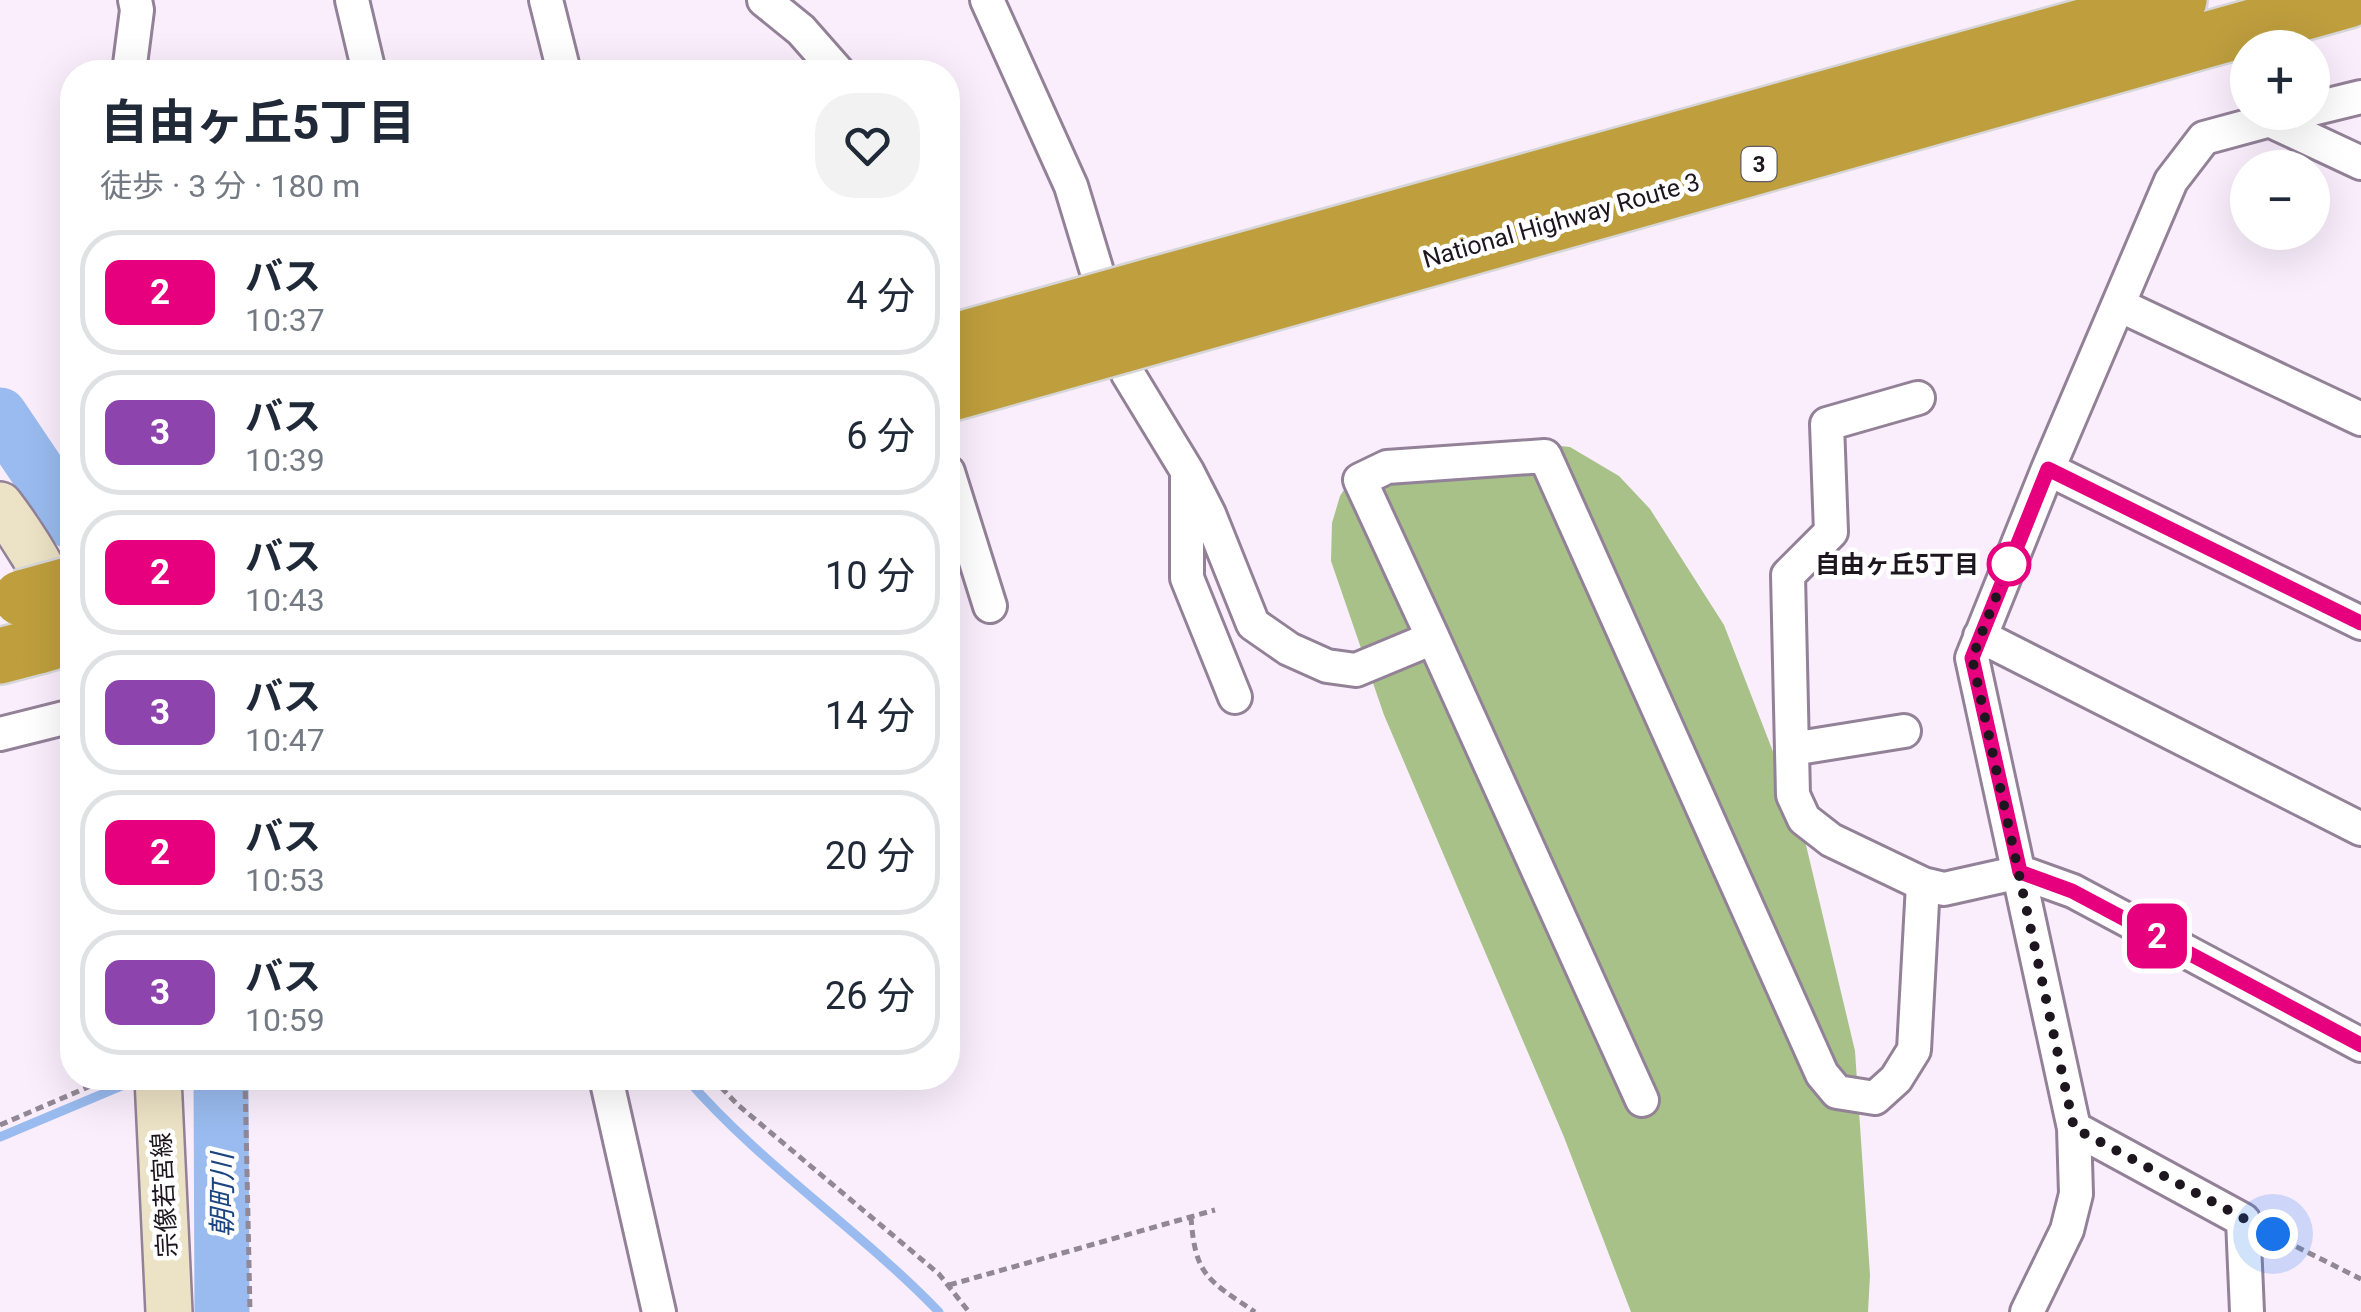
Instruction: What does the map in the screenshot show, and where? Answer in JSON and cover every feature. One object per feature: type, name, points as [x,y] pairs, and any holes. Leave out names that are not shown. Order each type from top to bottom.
[{"type":"highway","name":"National Highway Route 3","points":[[960,389],[1163,308],[2179,0]]},
{"type":"highway","name":"National Highway Route 3","points":[[960,341],[1163,308],[2348,0]]},
{"type":"highway","points":[[34,630],[60,599]]},
{"type":"main road","points":[[0,505],[27,540],[50,581],[34,630]]},
{"type":"main road","name":"宗像若宮線","points":[[159,1090],[169,1312]]},
{"type":"street","points":[[130,60],[135,0]]},
{"type":"street","points":[[352,0],[366,60]]},
{"type":"street","points":[[546,0],[561,60]]},
{"type":"street","points":[[764,0],[801,30],[827,60]]},
{"type":"street","points":[[987,0],[1071,186],[1128,374],[1209,514],[1254,624],[1289,649],[1327,666],[1356,670],[1432,638]]},
{"type":"street","points":[[2032,42],[2125,0]]},
{"type":"street","points":[[2330,105],[2361,97]]},
{"type":"street","points":[[2027,1312],[2067,1230],[2076,1194],[2074,1128],[1972,658],[2171,181],[2204,138],[2233,130]]},
{"type":"street","points":[[2308,130],[2361,163]]},
{"type":"street","points":[[2119,305],[2361,419]]},
{"type":"street","points":[[1918,398],[1827,424],[1831,532],[1788,576],[1792,795],[1804,819],[1831,840],[1923,884],[1944,889],[2020,872],[2072,891],[2361,1045]]},
{"type":"street","points":[[1642,1100],[1360,480],[1387,467],[1546,456],[1822,1074],[1837,1092],[1875,1098],[1896,1080],[1914,1050],[1923,884]]},
{"type":"street","points":[[2048,469],[2361,622]]},
{"type":"street","points":[[1187,471],[1187,578],[1235,697]]},
{"type":"street","points":[[960,510],[990,606]]},
{"type":"street","points":[[1980,636],[2361,830]]},
{"type":"street","points":[[0,734],[60,719]]},
{"type":"street","points":[[1792,749],[1904,731]]},
{"type":"street","points":[[609,1090],[658,1312]]},
{"type":"street","points":[[2074,1128],[2244,1220],[2248,1312]]},
{"type":"path","points":[[0,1125],[81,1090]]},
{"type":"path","points":[[245,1090],[250,1312]]},
{"type":"path","points":[[724,1090],[950,1285],[969,1312]]},
{"type":"path","points":[[950,1285],[1215,1210]]},
{"type":"path","points":[[1192,1217],[1194,1247],[1202,1272],[1255,1312]]},
{"type":"path","points":[[2244,1220],[2361,1279]]},
{"type":"green space","points":[[1524,442],[1570,447],[1619,476],[1650,509],[1724,625],[1801,824],[1855,1051],[1870,1275],[1868,1312],[1631,1312],[1564,1137],[1384,715],[1331,561],[1332,523],[1340,496],[1357,470]]},
{"type":"waterway","name":"朝町川","points":[[0,415],[60,504]]},
{"type":"waterway","points":[[0,1137],[112,1090]]},
{"type":"waterway","name":"朝町川","points":[[221,1090],[222,1312]]},
{"type":"waterway","points":[[697,1090],[746,1140],[939,1312]]},
{"type":"bus line","name":"2","points":[[2361,623],[2048,469],[1972,658],[2020,872],[2072,891],[2361,1045]]},
{"type":"place","name":"自由ヶ丘5丁目","points":[[2009,564]]},
{"type":"route","points":[[2009,564],[1972,658],[2074,1128],[2273,1234]]}]
